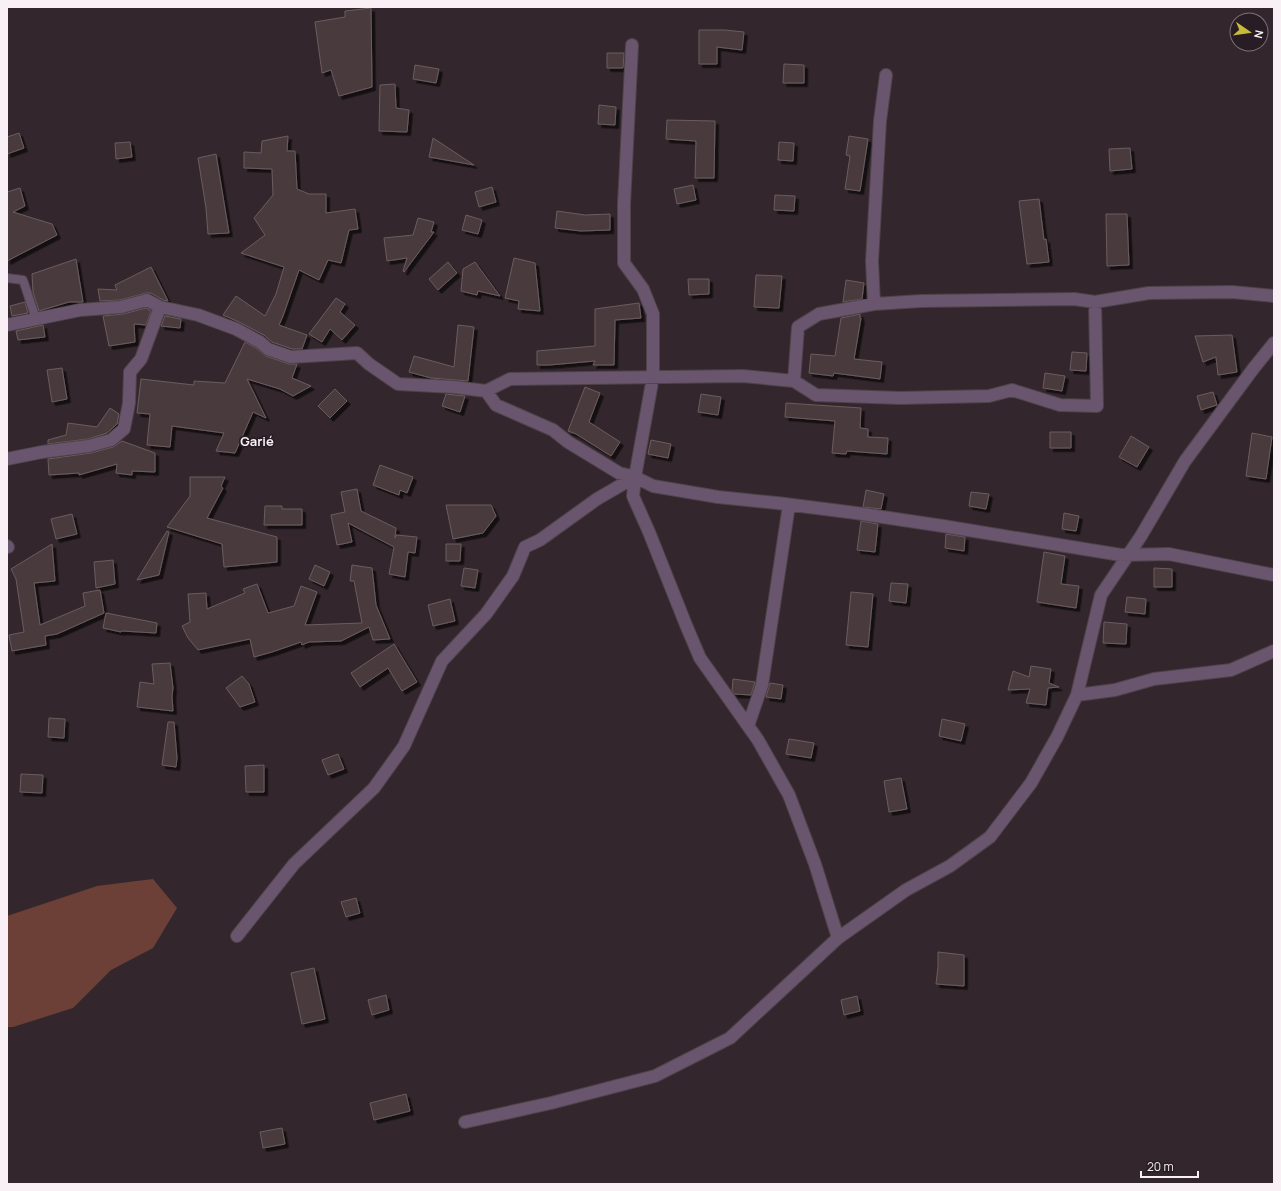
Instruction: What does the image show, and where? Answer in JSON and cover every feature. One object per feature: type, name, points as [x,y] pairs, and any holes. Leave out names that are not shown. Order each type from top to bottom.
[{"type":"street","points":[[632,44],[624,204],[624,263],[643,289],[653,314],[653,377],[633,496],[700,658],[758,740],[789,795],[815,864],[838,938]]},
{"type":"street","points":[[874,304],[872,254],[880,121],[886,75]]},
{"type":"street","points":[[794,381],[798,327],[819,314],[874,304],[921,301],[1074,299],[1095,302],[1148,293],[1232,292],[1274,296]]},
{"type":"street","points":[[7,325],[80,310],[121,307],[147,300],[160,307],[198,315],[236,329],[260,342],[268,349],[291,357],[358,353],[369,364],[398,384],[454,387],[486,391],[510,379],[743,376],[794,381],[816,395],[900,398],[989,396],[1012,390],[1060,405],[1097,406],[1095,302]]},
{"type":"street","points":[[7,459],[42,452],[89,446],[111,440],[124,429],[129,403],[130,372],[141,359],[160,307]]},
{"type":"street","points":[[465,1122],[551,1103],[655,1076],[730,1038],[838,938],[906,890],[950,866],[990,837],[1031,783],[1057,737],[1077,695],[1101,595],[1141,536],[1185,461],[1274,343]]},
{"type":"street","points":[[486,391],[496,405],[553,430],[568,442],[619,472],[635,477],[653,486],[718,497],[789,504],[943,526],[1121,555],[1169,554],[1274,575]]},
{"type":"street","points":[[237,936],[294,864],[374,788],[404,746],[442,661],[486,614],[513,576],[526,547],[540,540],[597,499],[635,477]]},
{"type":"street","points":[[748,726],[762,685],[789,504]]},
{"type":"street","points":[[1077,695],[1114,690],[1154,679],[1231,670],[1274,651]]},
{"type":"lane","points":[[7,278],[23,280],[36,319]]},
{"type":"shaded area","points":[[153,879],[177,908],[153,948],[111,970],[73,1008],[13,1027],[7,1027],[7,916],[97,886]]},
{"type":"building","points":[[371,8],[372,87],[339,96],[331,70],[322,73],[315,22],[345,17],[345,11]]},
{"type":"building","points":[[699,30],[744,32],[742,50],[717,47],[717,64],[699,64]]},
{"type":"building","points":[[607,53],[624,53],[623,68],[607,68]]},
{"type":"building","points":[[784,64],[804,65],[804,83],[783,83]]},
{"type":"building","points":[[415,65],[439,69],[436,83],[413,79]]},
{"type":"building","points":[[395,84],[396,108],[409,110],[407,132],[379,131],[380,85]]},
{"type":"building","points":[[599,105],[616,107],[615,125],[598,124]]},
{"type":"building","points":[[667,120],[715,121],[714,178],[695,178],[696,141],[666,139]]},
{"type":"building","points":[[19,133],[24,148],[7,154],[7,137]]},
{"type":"building","points":[[288,136],[287,151],[295,151],[297,189],[309,194],[326,194],[326,213],[355,209],[358,229],[349,230],[341,263],[328,260],[319,280],[299,270],[279,325],[307,335],[302,349],[292,349],[272,342],[264,335],[223,315],[236,296],[265,316],[276,294],[284,267],[241,253],[265,235],[254,218],[273,195],[272,169],[244,168],[244,152],[261,153],[262,141]]},
{"type":"building","points":[[849,136],[868,139],[860,191],[845,189],[850,156],[846,155]]},
{"type":"building","points":[[433,138],[474,165],[429,157]]},
{"type":"building","points":[[130,142],[132,157],[116,159],[115,143]]},
{"type":"building","points":[[779,142],[794,143],[793,161],[778,160]]},
{"type":"building","points":[[1130,148],[1132,169],[1110,171],[1109,149]]},
{"type":"building","points":[[216,154],[229,233],[208,234],[206,208],[198,158]]},
{"type":"building","points":[[693,185],[696,200],[677,204],[674,189]]},
{"type":"building","points":[[492,187],[496,202],[479,207],[475,192]]},
{"type":"building","points":[[20,188],[25,206],[13,212],[52,224],[57,235],[7,261],[7,192]]},
{"type":"building","points":[[775,195],[795,196],[794,211],[774,210]]},
{"type":"building","points":[[1039,199],[1044,240],[1046,239],[1049,262],[1027,264],[1019,201]]},
{"type":"building","points":[[557,211],[585,215],[610,214],[610,230],[581,231],[555,228]]},
{"type":"building","points":[[1106,214],[1127,214],[1129,265],[1107,266]]},
{"type":"building","points":[[466,215],[482,220],[478,234],[462,230]]},
{"type":"building","points":[[418,218],[434,222],[431,232],[434,232],[404,272],[407,258],[387,261],[384,238],[413,235]]},
{"type":"building","points":[[514,258],[535,263],[540,311],[518,309],[519,301],[505,298]]},
{"type":"building","points":[[76,259],[83,302],[69,302],[39,311],[33,292],[32,274]]},
{"type":"building","points":[[448,262],[457,273],[438,290],[429,279]]},
{"type":"building","points":[[475,262],[500,296],[478,291],[477,295],[461,291],[463,269]]},
{"type":"building","points":[[151,267],[168,301],[163,300],[151,293],[146,293],[120,300],[100,301],[98,289],[117,290],[115,285]]},
{"type":"building","points":[[756,275],[782,276],[779,308],[754,307]]},
{"type":"building","points":[[688,279],[709,279],[709,294],[689,295]]},
{"type":"building","points":[[846,280],[864,283],[862,299],[843,302]]},
{"type":"building","points":[[336,298],[345,304],[340,312],[355,325],[342,340],[330,329],[322,342],[309,334]]},
{"type":"building","points":[[25,302],[28,313],[12,316],[10,306]]},
{"type":"building","points":[[639,303],[641,318],[615,320],[614,365],[593,365],[595,361],[537,365],[537,351],[595,346],[595,309]]},
{"type":"building","points":[[146,308],[151,311],[146,325],[134,324],[135,342],[109,346],[103,316],[123,314]]},
{"type":"building","points":[[860,314],[861,318],[854,359],[882,362],[880,379],[834,373],[833,376],[809,373],[811,354],[835,356],[841,318]]},
{"type":"building","points":[[165,316],[181,319],[180,328],[161,326]]},
{"type":"building","points":[[43,325],[45,337],[18,340],[16,331]]},
{"type":"building","points":[[458,325],[474,327],[468,381],[431,378],[409,372],[414,356],[454,367]]},
{"type":"building","points":[[1232,335],[1237,372],[1218,375],[1216,357],[1203,362],[1195,336]]},
{"type":"building","points":[[245,342],[266,356],[289,364],[297,364],[292,378],[311,386],[293,396],[280,389],[247,379],[266,418],[253,412],[235,453],[216,451],[224,433],[172,426],[170,447],[147,445],[150,414],[137,413],[141,379],[194,385],[194,381],[225,383]]},
{"type":"building","points":[[1072,352],[1087,353],[1086,371],[1070,370]]},
{"type":"building","points":[[62,368],[67,399],[52,402],[47,370]]},
{"type":"building","points":[[1045,373],[1065,376],[1062,391],[1043,388]]},
{"type":"building","points":[[585,387],[600,393],[589,422],[620,442],[611,456],[576,434],[568,431]]},
{"type":"building","points":[[335,389],[347,401],[330,418],[318,406]]},
{"type":"building","points":[[1213,392],[1217,405],[1201,410],[1197,396]]},
{"type":"building","points":[[446,394],[465,396],[460,412],[442,406]]},
{"type":"building","points":[[701,394],[721,397],[718,415],[698,412]]},
{"type":"building","points":[[786,403],[861,408],[860,428],[868,429],[868,437],[888,438],[887,454],[847,451],[846,454],[832,453],[835,421],[785,417]]},
{"type":"building","points":[[110,408],[119,414],[117,424],[107,433],[88,439],[48,444],[48,440],[66,435],[68,423],[97,427]]},
{"type":"building","points":[[1050,432],[1071,432],[1071,448],[1050,448]]},
{"type":"building","points":[[1252,433],[1272,437],[1266,479],[1246,476]]},
{"type":"building","points":[[1131,436],[1149,447],[1137,467],[1119,457]]},
{"type":"building","points":[[651,440],[671,444],[668,458],[648,454]]},
{"type":"building","points":[[122,441],[155,453],[155,472],[132,471],[132,475],[116,473],[117,464],[79,475],[79,473],[49,475],[48,459],[91,453],[113,447]]},
{"type":"building","points":[[380,465],[413,477],[407,493],[400,490],[399,495],[373,485]]},
{"type":"building","points":[[190,477],[225,477],[221,486],[223,488],[207,518],[277,537],[277,562],[224,567],[222,544],[167,527],[190,496]]},
{"type":"building","points":[[357,489],[361,511],[396,528],[395,538],[396,535],[417,537],[415,553],[408,552],[405,577],[389,574],[394,547],[348,523],[352,542],[337,545],[331,515],[345,512],[341,492]]},
{"type":"building","points":[[866,490],[884,494],[881,509],[863,507]]},
{"type":"building","points":[[971,492],[989,494],[986,509],[969,506]]},
{"type":"building","points":[[446,505],[491,505],[496,516],[483,533],[453,539]]},
{"type":"building","points":[[265,506],[282,506],[282,509],[302,509],[302,525],[264,525]]},
{"type":"building","points":[[1064,513],[1079,516],[1076,531],[1062,529]]},
{"type":"building","points":[[72,514],[77,534],[56,539],[51,519]]},
{"type":"building","points":[[861,521],[878,524],[875,552],[857,550]]},
{"type":"building","points":[[167,531],[169,532],[159,575],[137,580]]},
{"type":"building","points":[[946,534],[965,537],[964,551],[945,548]]},
{"type":"building","points":[[52,544],[55,581],[34,583],[40,625],[85,606],[83,593],[100,590],[104,613],[57,634],[45,636],[46,645],[12,651],[9,635],[24,632],[16,579],[11,569]]},
{"type":"building","points":[[446,544],[461,544],[460,561],[446,561]]},
{"type":"building","points":[[1044,552],[1065,556],[1061,584],[1079,586],[1076,608],[1037,602]]},
{"type":"building","points":[[113,560],[115,584],[96,588],[94,562]]},
{"type":"building","points":[[315,565],[330,572],[324,586],[309,579]]},
{"type":"building","points":[[352,565],[372,568],[376,605],[390,639],[373,640],[369,627],[341,641],[309,642],[302,645],[301,642],[254,657],[250,639],[198,650],[188,638],[182,626],[190,622],[188,594],[206,593],[207,609],[245,593],[243,589],[257,584],[268,613],[294,606],[301,586],[317,592],[305,625],[362,623],[354,581],[350,581]]},
{"type":"building","points":[[464,568],[478,570],[475,588],[461,586]]},
{"type":"building","points":[[1154,568],[1172,569],[1172,587],[1154,587]]},
{"type":"building","points":[[891,583],[908,584],[906,603],[889,601]]},
{"type":"building","points":[[851,592],[873,594],[868,647],[846,645]]},
{"type":"building","points":[[1127,597],[1146,599],[1145,614],[1125,612]]},
{"type":"building","points":[[450,599],[455,621],[433,626],[428,605]]},
{"type":"building","points":[[106,613],[157,623],[156,633],[121,632],[103,628]]},
{"type":"building","points":[[1104,622],[1127,624],[1126,644],[1103,643]]},
{"type":"building","points":[[394,644],[417,682],[402,691],[388,668],[360,687],[351,673]]},
{"type":"building","points":[[170,663],[173,688],[173,711],[137,707],[140,682],[154,684],[152,664]]},
{"type":"building","points":[[1031,666],[1051,669],[1049,683],[1059,687],[1048,688],[1046,705],[1026,703],[1030,689],[1008,690],[1013,671],[1029,677]]},
{"type":"building","points":[[242,676],[249,684],[255,702],[240,707],[226,688]]},
{"type":"building","points":[[733,679],[755,682],[751,695],[734,694],[732,691]]},
{"type":"building","points":[[770,683],[783,685],[781,699],[766,697]]},
{"type":"building","points":[[49,718],[65,719],[64,738],[48,737]]},
{"type":"building","points":[[942,719],[965,724],[961,741],[939,736]]},
{"type":"building","points":[[168,722],[174,722],[177,758],[176,767],[162,765]]},
{"type":"building","points":[[789,739],[814,743],[811,758],[786,754]]},
{"type":"building","points":[[338,754],[344,769],[328,775],[322,760]]},
{"type":"building","points":[[264,765],[264,792],[246,792],[245,766]]},
{"type":"building","points":[[21,774],[43,775],[42,793],[20,792]]},
{"type":"building","points":[[901,778],[907,809],[889,812],[884,781]]},
{"type":"building","points":[[356,898],[360,913],[346,917],[341,902]]},
{"type":"building","points":[[938,952],[964,955],[964,986],[936,984]]},
{"type":"building","points":[[314,968],[325,1019],[302,1024],[291,973]]},
{"type":"building","points":[[386,995],[389,1010],[372,1015],[368,1000]]},
{"type":"building","points":[[857,996],[860,1011],[844,1015],[841,1000]]},
{"type":"building","points":[[406,1094],[410,1111],[374,1120],[370,1103]]},
{"type":"building","points":[[282,1128],[285,1144],[263,1148],[260,1132]]},
{"type":"district","name":"Garié","points":[[257,441]]}]
